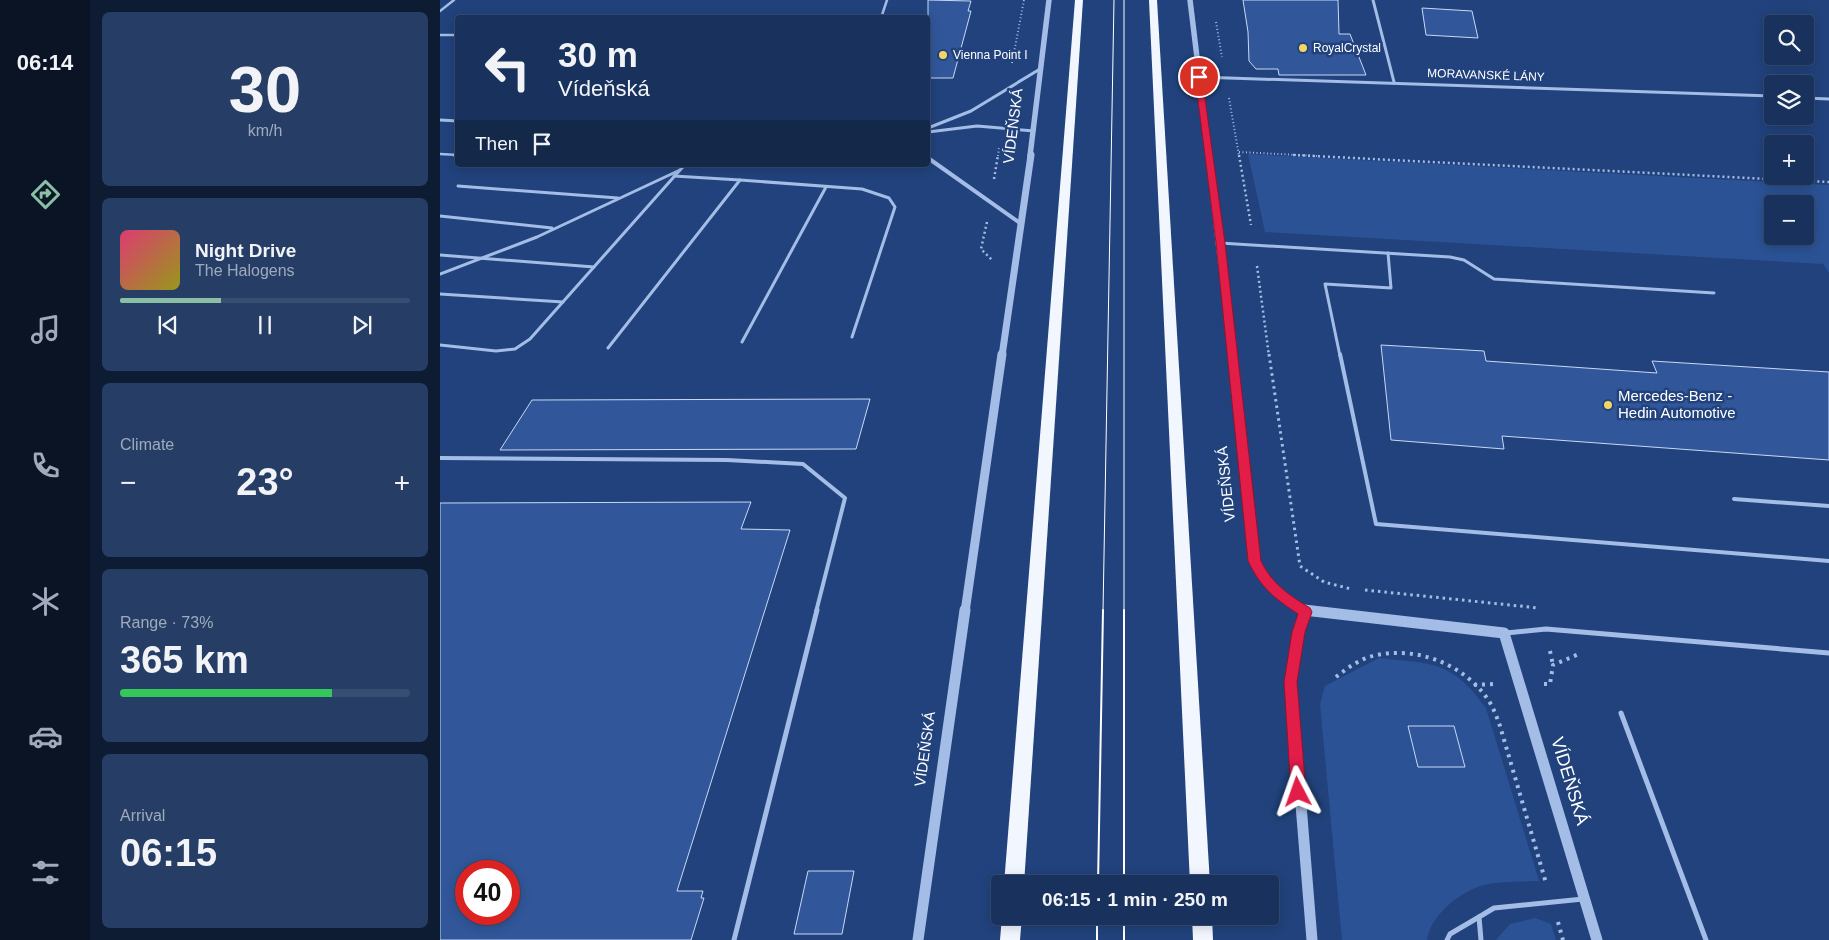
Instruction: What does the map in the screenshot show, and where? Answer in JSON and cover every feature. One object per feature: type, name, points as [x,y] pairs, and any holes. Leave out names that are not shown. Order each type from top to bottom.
[{"type":"highway","points":[[1015,875],[1079,0]]},
{"type":"highway","points":[[1153,0],[1200,875]]},
{"type":"highway","points":[[1010,940],[1011,925]]},
{"type":"highway","points":[[1202,925],[1203,940]]},
{"type":"street","name":"VÍDEŇSKÁ","points":[[918,940],[1034,131],[1049,0]]},
{"type":"street","name":"VÍDEŇSKÁ","points":[[1190,0],[1220,243],[1255,561],[1262,576],[1276,593],[1306,612]]},
{"type":"street","points":[[1373,0],[1394,82]]},
{"type":"street","points":[[930,127],[942,124],[1016,85],[1040,70]]},
{"type":"street","name":"MORAVANSKÉ LÁNY","points":[[1199,77],[1764,96]]},
{"type":"street","points":[[1814,98],[1829,98]]},
{"type":"street","points":[[440,120],[455,121]]},
{"type":"street","points":[[930,132],[977,126],[1034,131]]},
{"type":"street","points":[[930,159],[1020,223]]},
{"type":"street","points":[[1312,940],[1290,682],[1299,632],[1306,612],[1504,633]]},
{"type":"street","name":"VÍDEŇSKÁ","points":[[1504,633],[1598,940]]},
{"type":"lane","points":[[440,11],[454,0]]},
{"type":"lane","points":[[882,15],[887,0]]},
{"type":"lane","points":[[440,35],[455,35]]},
{"type":"lane","points":[[440,154],[455,155]]},
{"type":"lane","points":[[440,345],[496,351],[515,349],[530,339],[683,167]]},
{"type":"lane","points":[[440,274],[554,229],[680,170]]},
{"type":"lane","points":[[674,176],[862,189],[889,198],[895,207],[852,337]]},
{"type":"lane","points":[[608,348],[740,180]]},
{"type":"lane","points":[[458,186],[620,198]]},
{"type":"lane","points":[[742,342],[826,186]]},
{"type":"lane","points":[[440,216],[554,229]]},
{"type":"lane","points":[[1220,243],[1388,253],[1464,260],[1494,279],[1714,293]]},
{"type":"lane","points":[[1388,253],[1391,288],[1325,284],[1376,524],[1829,561]]},
{"type":"lane","points":[[440,255],[594,268]]},
{"type":"lane","points":[[440,294],[563,302]]},
{"type":"lane","points":[[440,458],[728,460],[803,464],[845,498],[734,940]]},
{"type":"lane","points":[[1734,499],[1829,506]]},
{"type":"lane","points":[[1504,633],[1546,630],[1829,653]]},
{"type":"lane","points":[[1621,713],[1706,940]]},
{"type":"lane","points":[[1447,940],[1450,934],[1494,908],[1584,899]]},
{"type":"lane","points":[[1479,917],[1481,940]]},
{"type":"path","points":[[1216,19],[1255,245],[1282,456],[1300,566],[1313,577],[1329,586],[1354,590]]},
{"type":"path","points":[[1239,152],[1829,182]]},
{"type":"path","points":[[1364,590],[1539,607],[1553,665],[1550,684],[1474,685]]},
{"type":"path","points":[[1336,677],[1348,666],[1364,658],[1388,652],[1407,652],[1453,666],[1490,703],[1500,726],[1563,940]]},
{"type":"path","points":[[1553,665],[1581,654]]},
{"type":"shaded area","points":[[1248,154],[1764,182],[1764,185],[1829,185],[1829,273],[1823,264],[1265,232]]},
{"type":"shaded area","points":[[1379,658],[1440,667],[1462,681],[1474,692],[1486,708],[1539,881],[1504,882],[1484,885],[1465,893],[1440,913],[1434,922],[1427,940],[1342,940],[1320,704],[1325,686]]},
{"type":"shaded area","points":[[1535,918],[1551,924],[1556,940],[1496,940],[1510,924]]},
{"type":"building","name":"Vienna Point I","points":[[928,0],[971,1],[968,11],[971,11],[953,78],[930,78],[930,15],[928,15]]},
{"type":"building","points":[[1243,0],[1338,0],[1339,34],[1350,34],[1366,75],[1279,75],[1278,69],[1256,69],[1249,61],[1248,32]]},
{"type":"building","points":[[1422,8],[1472,11],[1478,38],[1426,35]]},
{"type":"building","name":"Mercedes-Benz - Hedin Automotive","points":[[1381,345],[1484,351],[1486,361],[1657,373],[1652,361],[1829,372],[1829,460],[1502,436],[1504,449],[1391,440]]},
{"type":"building","points":[[870,399],[856,449],[500,450],[532,400]]},
{"type":"building","points":[[751,502],[741,529],[790,530],[677,891],[703,891],[701,898],[704,898],[691,940],[440,940],[440,503]]},
{"type":"building","points":[[1408,726],[1454,726],[1465,767],[1418,767]]},
{"type":"building","points":[[808,871],[854,871],[842,934],[794,934]]},
{"type":"tram line","points":[[1103,612],[1114,0]]},
{"type":"tram line","points":[[1124,0],[1124,875]]},
{"type":"tram line","points":[[1098,875],[1103,610]]},
{"type":"tram line","points":[[1097,925],[1097,940]]},
{"type":"tram line","points":[[1124,925],[1124,940]]},
{"type":"place","name":"RoyalCrystal","points":[[1303,48]]},
{"type":"place","name":"Vienna Point I","points":[[943,55]]},
{"type":"place","name":"Mercedes-Benz - Hedin Automotive","points":[[1608,405]]},
{"type":"route","points":[[1199,77],[1220,243],[1255,561],[1262,576],[1276,593],[1306,612],[1299,632],[1290,682],[1298,792]]}]
